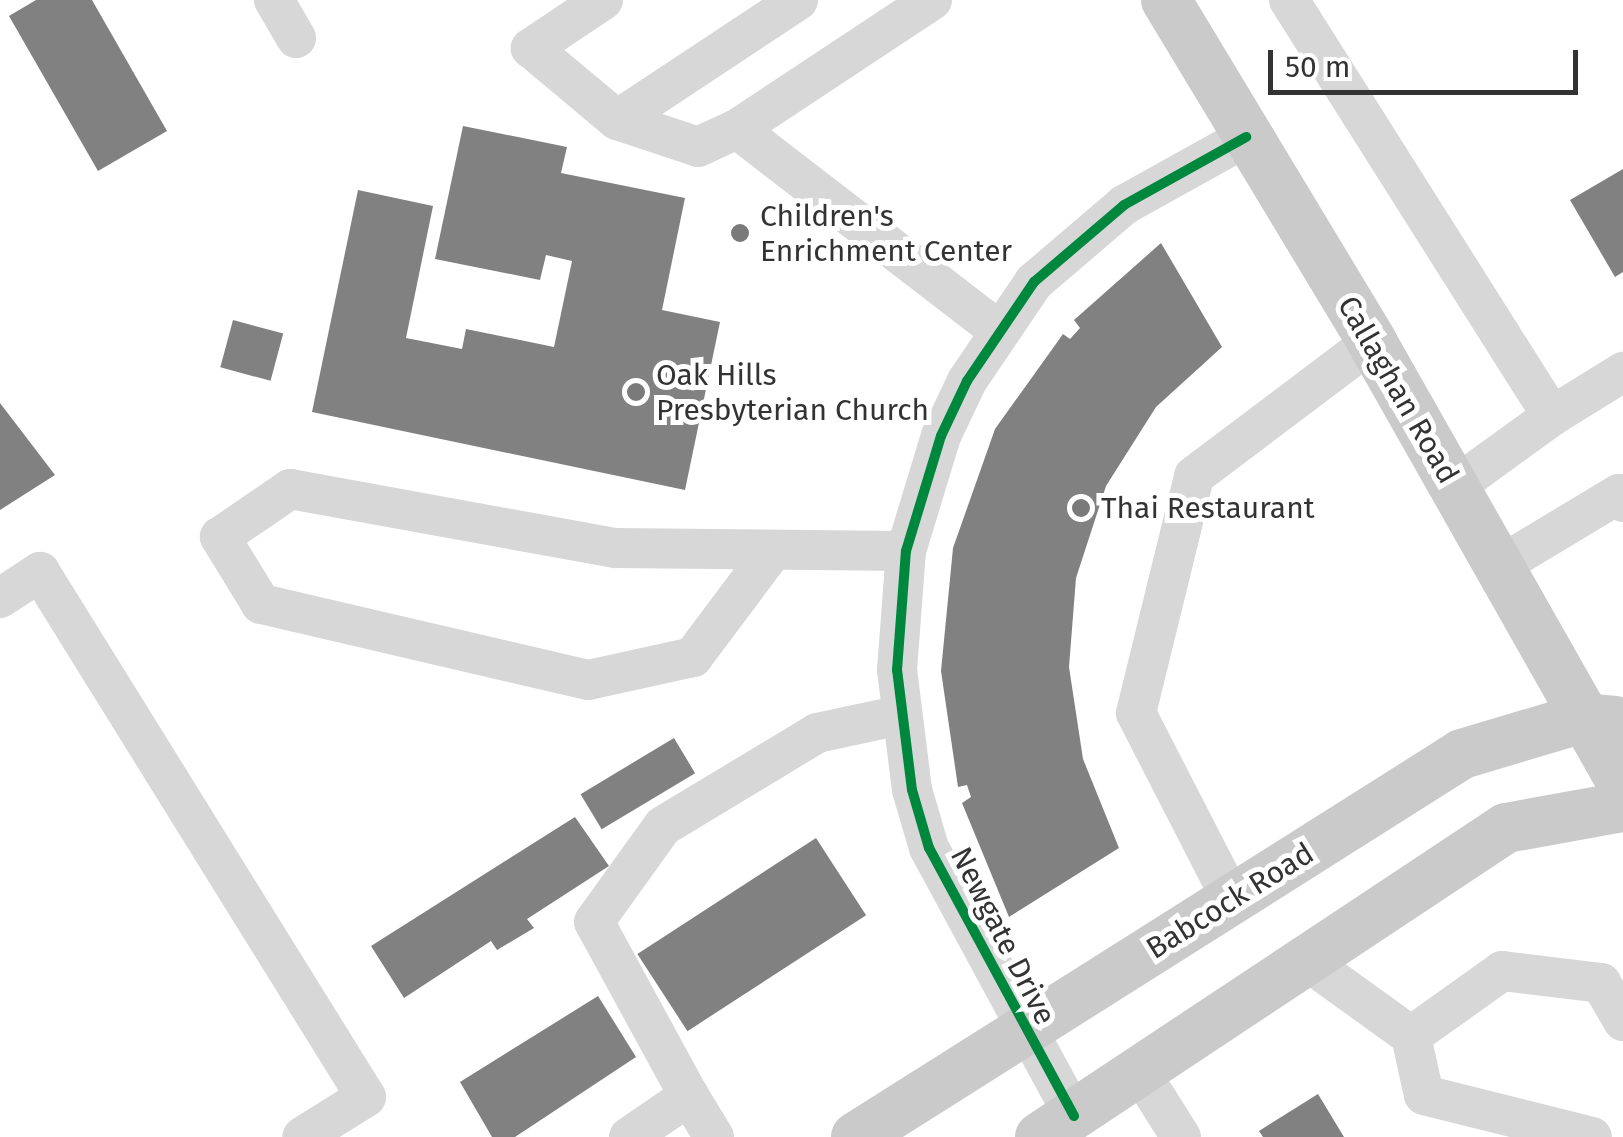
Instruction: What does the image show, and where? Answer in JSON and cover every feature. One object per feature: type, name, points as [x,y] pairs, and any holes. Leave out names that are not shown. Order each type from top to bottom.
[{"type":"main road","name":"Callaghan Road","points":[[1166,0],[1372,342],[1499,566],[1603,720],[1623,784]]},
{"type":"main road","name":"Babcock Road","points":[[856,1137],[1462,754],[1603,720]]},
{"type":"main road","points":[[1057,1126],[1506,828],[1623,806]]},
{"type":"street","points":[[274,0],[296,38]]},
{"type":"street","points":[[603,0],[531,48],[618,120],[698,146],[737,129],[932,0]]},
{"type":"street","points":[[618,120],[798,0]]},
{"type":"street","points":[[1289,0],[1552,416]]},
{"type":"street","points":[[737,129],[998,330]]},
{"type":"street","name":"Newgate Drive","points":[[1057,1126],[1023,1032],[930,848],[901,714],[899,610],[906,551],[941,436],[998,330],[1034,282],[1094,228],[1246,137]]},
{"type":"street","points":[[1232,900],[1136,712],[1194,476],[1372,342]]},
{"type":"street","points":[[1454,488],[1552,416],[1623,372]]},
{"type":"street","points":[[1499,566],[1622,488]]},
{"type":"street","points":[[773,550],[693,657],[588,680],[261,604],[220,537],[290,489],[616,548],[906,551]]},
{"type":"street","points":[[0,598],[40,572],[366,1097],[302,1137]]},
{"type":"street","points":[[714,1137],[594,922],[663,826],[817,733],[901,714]]},
{"type":"street","points":[[1308,960],[1411,1036],[1424,1094],[1592,1137]]},
{"type":"street","points":[[1411,1036],[1502,972],[1601,983],[1623,1021]]},
{"type":"street","points":[[1140,1072],[1180,1137]]},
{"type":"street","points":[[630,1137],[689,1096]]},
{"type":"street","points":[[1608,1137],[1623,1132]]},
{"type":"building","points":[[36,0],[92,0],[167,131],[98,171],[9,16]]},
{"type":"building","points":[[463,126],[567,147],[561,173],[685,198],[662,310],[720,322],[685,490],[312,412],[358,190],[433,206],[406,338],[462,349],[466,329],[554,347],[572,261],[546,255],[540,280],[435,259]]},
{"type":"building","points":[[1623,169],[1623,272],[1615,277],[1570,200]]},
{"type":"building","points":[[1161,243],[1222,347],[1156,407],[1106,486],[1076,578],[1069,667],[1083,759],[1119,848],[1009,917],[962,803],[971,797],[967,785],[958,787],[941,671],[953,548],[995,429],[1063,334],[1070,339],[1080,328],[1074,320]]},
{"type":"building","points":[[233,320],[283,333],[271,381],[220,367]]},
{"type":"building","points":[[0,403],[55,475],[0,510]]},
{"type":"building","points":[[674,738],[695,773],[602,829],[581,794]]},
{"type":"building","points":[[575,817],[609,866],[527,919],[534,928],[497,950],[491,941],[404,998],[371,946]]},
{"type":"building","points":[[816,838],[866,915],[687,1031],[637,954]]},
{"type":"building","points":[[598,996],[636,1057],[515,1137],[492,1137],[460,1082]]},
{"type":"building","points":[[1318,1094],[1344,1137],[1263,1137],[1259,1131]]},
{"type":"cycle path","points":[[1074,1116],[929,848],[912,790],[897,670],[906,551],[941,436],[967,381],[1034,282],[1124,205],[1246,137]]},
{"type":"place","name":"Children's Enrichment Center","points":[[740,233]]},
{"type":"place","name":"Oak Hills Presbyterian Church","points":[[636,392]]},
{"type":"place","name":"Thai Restaurant","points":[[1081,508]]}]
